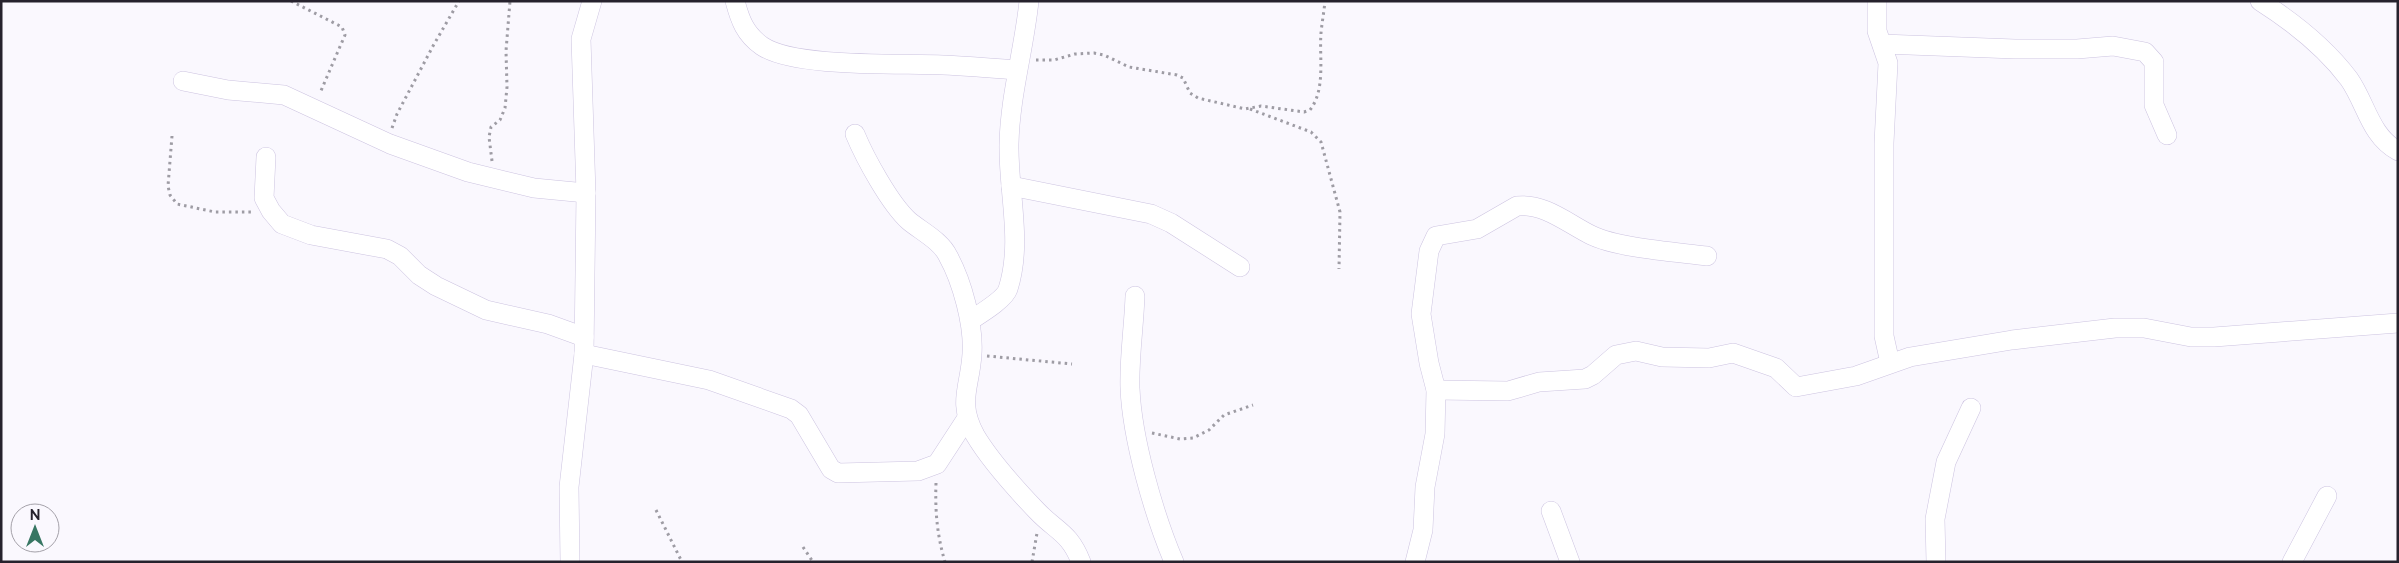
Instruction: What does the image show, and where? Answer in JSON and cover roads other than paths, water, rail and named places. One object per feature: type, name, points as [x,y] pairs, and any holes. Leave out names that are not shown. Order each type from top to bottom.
[{"type":"street","points":[[570,562],[569,487],[584,346],[586,193],[581,39],[592,1]]},
{"type":"street","points":[[735,1],[748,34],[763,47],[783,55],[839,62],[945,65],[1017,64]]},
{"type":"street","points":[[971,320],[1006,294],[1008,290],[1015,243],[1009,146],[1011,104],[1029,1]]},
{"type":"street","points":[[1878,1],[1877,31],[1888,63],[1884,143],[1884,336],[1890,364]]},
{"type":"street","points":[[2260,1],[2289,20],[2324,51],[2350,80],[2374,127],[2383,140],[2398,151]]},
{"type":"street","points":[[1882,44],[2015,49],[2113,46],[2145,52],[2154,62],[2154,106],[2167,135]]},
{"type":"street","points":[[184,81],[228,90],[284,95],[314,107],[394,146],[468,172],[534,188],[586,193]]},
{"type":"street","points":[[854,134],[865,157],[907,220],[948,254],[971,320],[972,354],[964,403],[967,418],[977,437],[1009,481],[1039,513],[1069,539],[1080,562]]},
{"type":"street","points":[[266,157],[264,198],[282,224],[311,235],[387,249],[400,256],[418,275],[436,286],[486,310],[548,324],[584,346],[709,380],[791,409],[799,416],[831,469],[838,472],[918,471],[937,464],[967,418]]},
{"type":"street","points":[[1011,186],[1150,214],[1171,223],[1240,267]]},
{"type":"street","points":[[1416,562],[1423,530],[1425,487],[1435,434],[1436,390],[1427,353],[1421,314],[1429,251],[1436,236],[1478,229],[1517,206],[1523,206],[1548,211],[1602,240],[1707,256]]},
{"type":"street","points":[[1135,296],[1130,388],[1135,429],[1160,531],[1174,562]]},
{"type":"street","points":[[1436,390],[1508,391],[1539,382],[1585,379],[1594,376],[1616,355],[1636,351],[1662,357],[1700,358],[1733,353],[1776,368],[1796,387],[1856,376],[1910,356],[2012,340],[2115,328],[2144,328],[2190,337],[2214,337],[2398,323]]},
{"type":"street","points":[[1936,562],[1935,519],[1946,462],[1971,408]]},
{"type":"street","points":[[2292,562],[2327,496]]},
{"type":"street","points":[[1552,511],[1570,562]]}]
